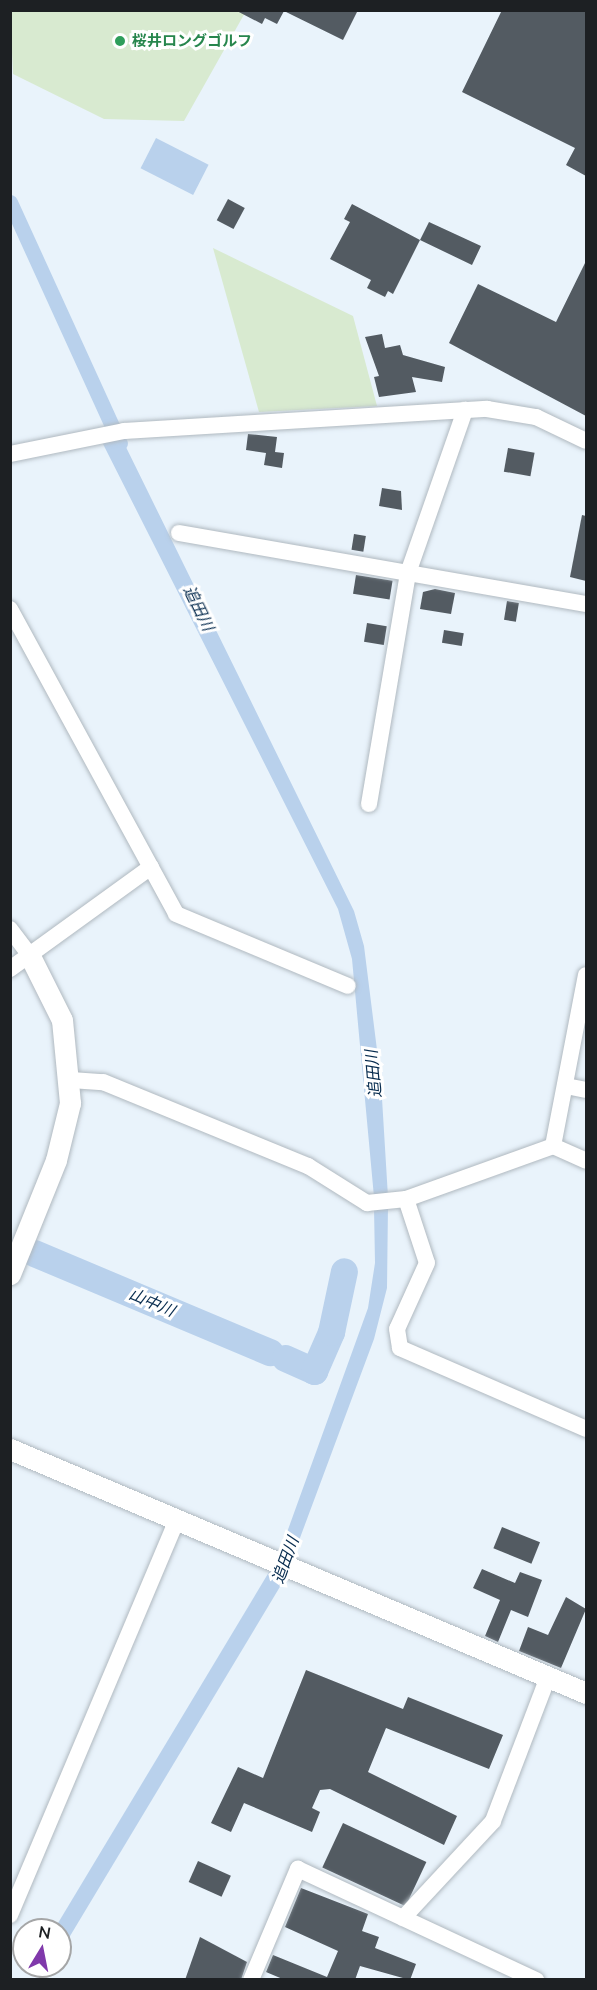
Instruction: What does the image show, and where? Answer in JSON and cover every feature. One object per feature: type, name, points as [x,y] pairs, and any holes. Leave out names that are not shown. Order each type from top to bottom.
[{"type":"street","points":[[369,804],[408,573],[465,410]]},
{"type":"street","points":[[10,454],[108,434],[465,410],[536,417],[586,441]]},
{"type":"street","points":[[179,533],[586,604]]},
{"type":"street","points":[[10,609],[179,916],[348,986]]},
{"type":"street","points":[[10,969],[151,867]]},
{"type":"street","points":[[10,929],[30,956],[62,1020],[71,1080],[63,1140],[17,1239],[10,1274]]},
{"type":"street","points":[[553,1146],[586,975]]},
{"type":"street","points":[[71,1080],[103,1082],[297,1162],[367,1203],[406,1199],[553,1146],[586,1161]]},
{"type":"street","points":[[566,1086],[586,1090]]},
{"type":"street","points":[[406,1199],[427,1263],[396,1329],[400,1348],[586,1429]]},
{"type":"street","points":[[10,1449],[586,1693]]},
{"type":"street","points":[[10,1915],[177,1520]]},
{"type":"street","points":[[403,1918],[493,1821],[548,1677]]},
{"type":"street","points":[[251,1980],[298,1869],[536,1980]]},
{"type":"green space","name":"桜井ロングゴルフ","points":[[10,11],[246,11],[184,121],[104,119],[13,74]]},
{"type":"green space","points":[[213,248],[353,316],[377,406],[259,412]]},
{"type":"water","points":[[156,138],[209,165],[193,195],[141,168]]},
{"type":"water","points":[[122,439],[354,911],[364,946],[381,1082],[388,1197],[374,1197],[352,959],[338,909],[102,442]]},
{"type":"water","points":[[388,1205],[387,1288],[374,1339],[294,1554],[281,1549],[368,1308],[375,1263],[374,1208]]},
{"type":"water","points":[[269,1572],[284,1581],[72,1933],[72,1918],[61,1918]]},
{"type":"building","points":[[235,10],[358,10],[343,40],[284,11],[277,24],[265,18],[262,24]]},
{"type":"building","points":[[502,10],[586,10],[586,176],[566,165],[575,148],[462,92]]},
{"type":"building","points":[[228,199],[245,208],[234,229],[217,220]]},
{"type":"building","points":[[352,204],[420,240],[393,294],[388,291],[385,297],[367,288],[371,280],[330,259],[350,222],[344,219]]},
{"type":"building","points":[[429,222],[481,246],[472,265],[420,240]]},
{"type":"building","points":[[586,261],[586,416],[449,343],[478,284],[556,322]]},
{"type":"building","points":[[382,334],[385,348],[400,345],[403,355],[445,367],[442,382],[412,377],[416,392],[379,397],[374,377],[379,376],[365,337]]},
{"type":"building","points":[[248,434],[277,437],[275,452],[284,453],[282,468],[264,465],[266,453],[246,450]]},
{"type":"building","points":[[508,448],[535,453],[530,476],[504,472]]},
{"type":"building","points":[[382,488],[401,491],[402,510],[379,506]]},
{"type":"building","points":[[582,515],[586,516],[586,581],[570,577]]},
{"type":"building","points":[[354,534],[366,536],[363,552],[351,550]]},
{"type":"building","points":[[356,575],[393,581],[390,600],[353,594]]},
{"type":"building","points":[[435,589],[455,593],[451,614],[420,609],[423,592]]},
{"type":"building","points":[[507,601],[519,603],[516,622],[504,620]]},
{"type":"building","points":[[367,623],[387,626],[384,645],[364,642]]},
{"type":"building","points":[[444,630],[464,633],[462,646],[442,643]]},
{"type":"building","points":[[502,1527],[540,1542],[531,1564],[493,1548]]},
{"type":"building","points":[[482,1569],[515,1583],[520,1572],[542,1580],[528,1617],[511,1610],[498,1642],[485,1636],[500,1600],[473,1588]]},
{"type":"building","points":[[566,1597],[586,1609],[561,1668],[519,1651],[528,1627],[548,1635]]},
{"type":"building","points":[[306,1670],[403,1709],[408,1697],[503,1735],[489,1769],[386,1728],[368,1772],[457,1816],[444,1845],[330,1789],[320,1790],[312,1808],[320,1812],[312,1832],[244,1803],[231,1832],[211,1823],[238,1767],[263,1778]]},
{"type":"building","points":[[343,1823],[426,1862],[406,1906],[322,1867]]},
{"type":"building","points":[[198,1861],[231,1876],[222,1897],[189,1882]]},
{"type":"building","points":[[301,1888],[368,1914],[362,1931],[379,1937],[375,1948],[416,1964],[410,1980],[360,1966],[355,1980],[285,1980],[266,1972],[273,1955],[327,1977],[338,1951],[285,1927]]},
{"type":"building","points":[[200,1937],[247,1962],[241,1980],[185,1980]]},
{"type":"waterway","name":"追田川","points":[[10,202],[120,443]]},
{"type":"waterway","name":"山中川","points":[[34,1253],[270,1352]]},
{"type":"waterway","name":"山中川","points":[[285,1358],[314,1371],[331,1332],[344,1271]]},
{"type":"place","name":"桜井ロングゴルフ","points":[[120,41]]}]
